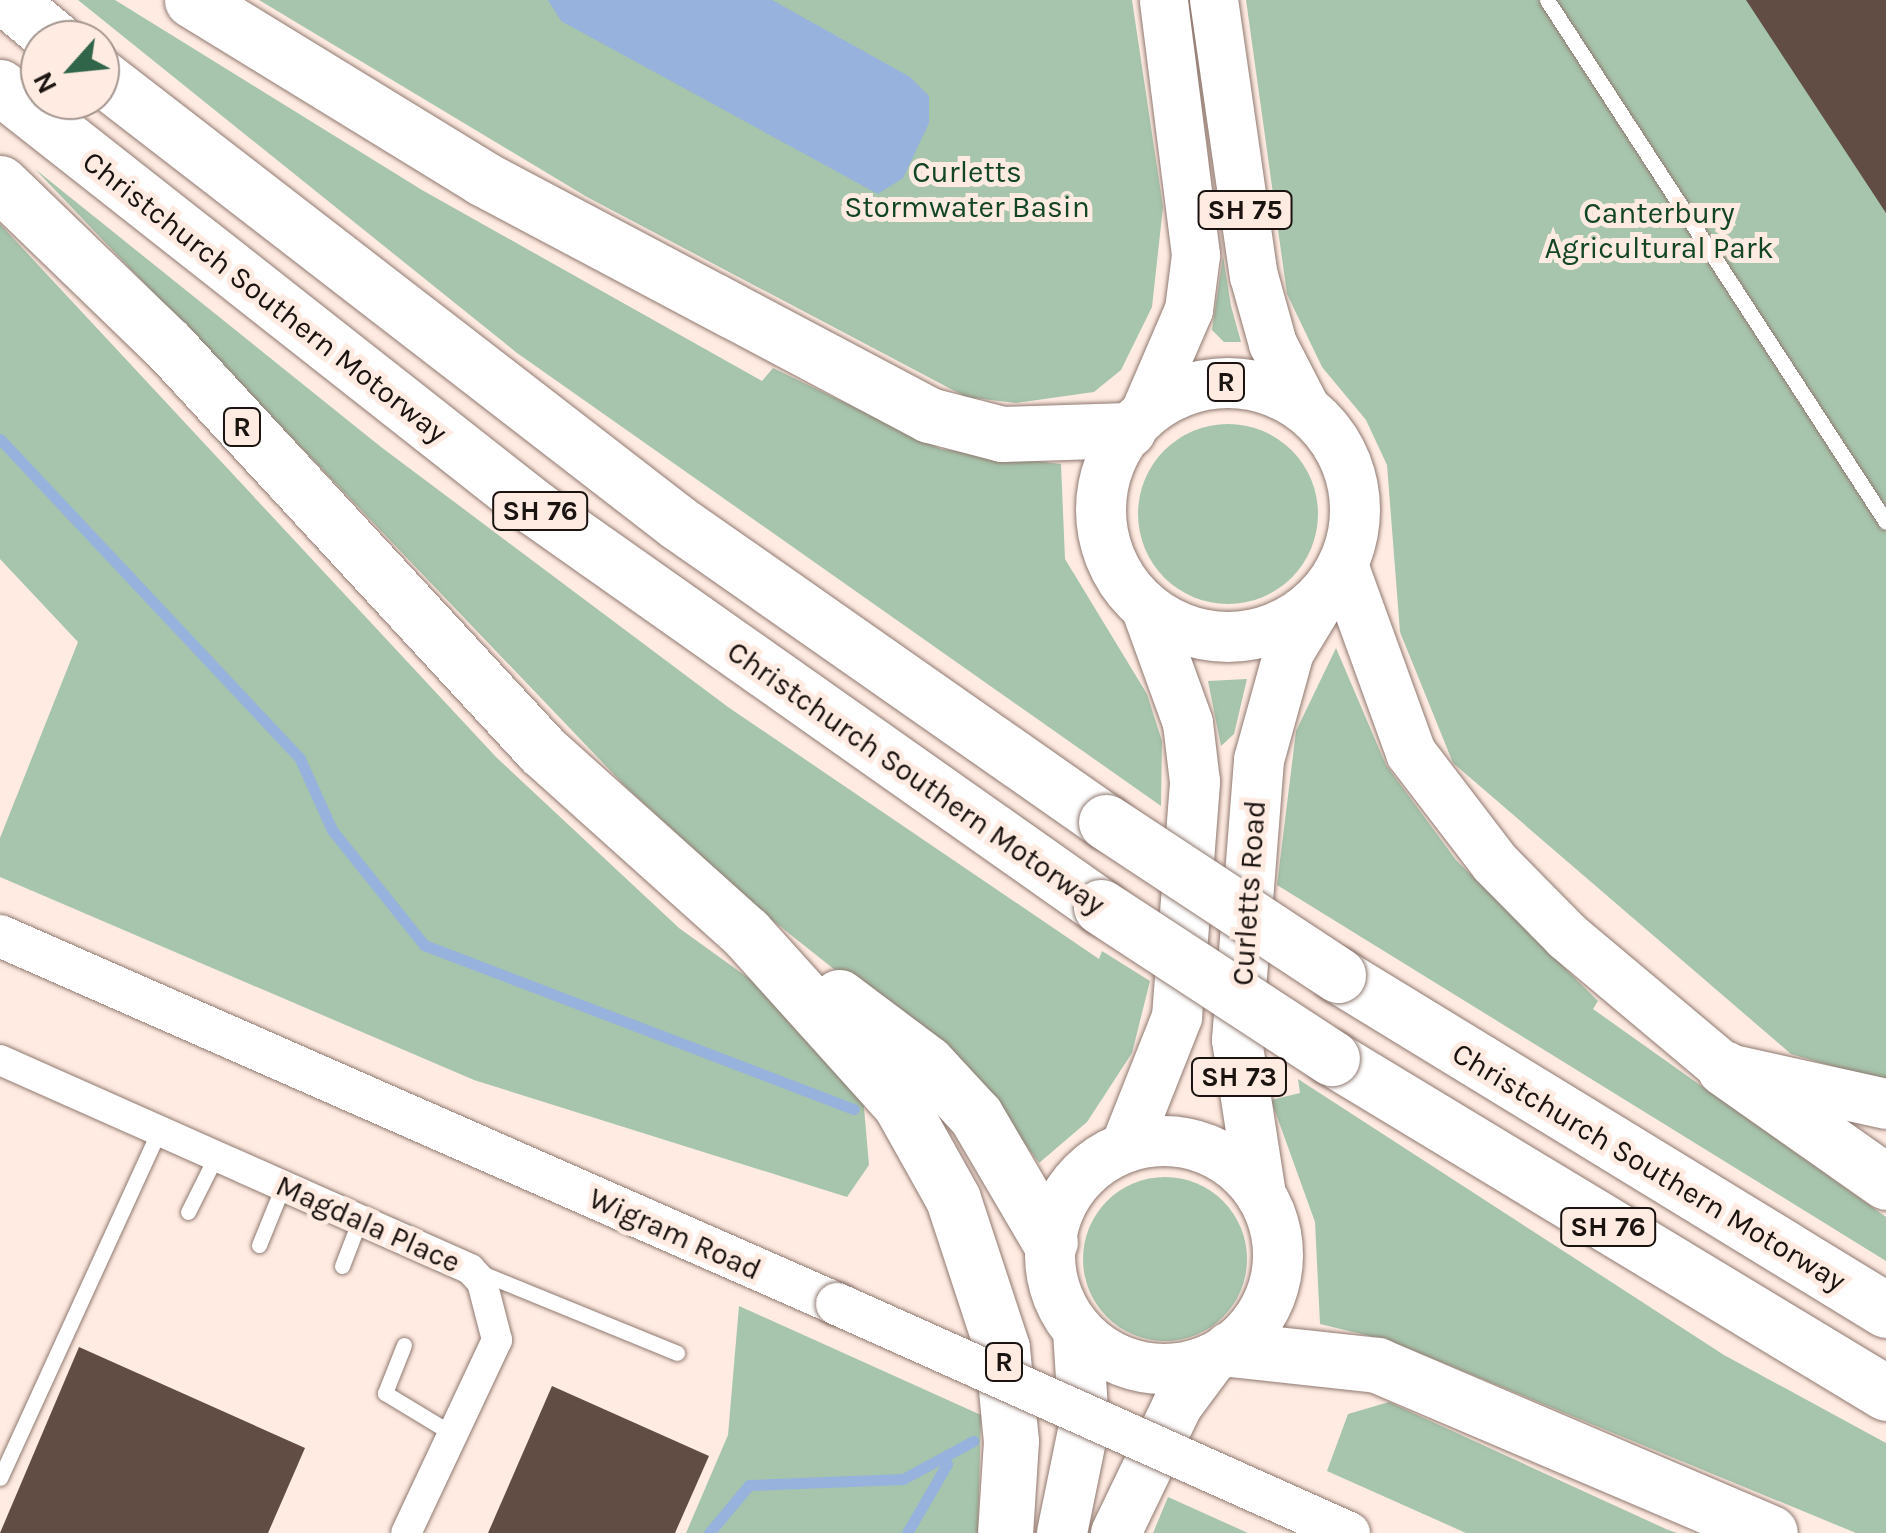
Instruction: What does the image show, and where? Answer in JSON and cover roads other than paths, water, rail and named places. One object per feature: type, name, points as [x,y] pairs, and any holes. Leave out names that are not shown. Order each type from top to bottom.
[{"type":"highway","points":[[8,0],[32,20]]},
{"type":"highway","name":"R","points":[[192,0],[482,178],[929,415],[1002,434],[1136,421],[1226,382],[1282,394],[1307,410]]},
{"type":"highway","name":"Christchurch Southern Motorway","points":[[0,86],[535,508],[1101,907],[1332,1058],[1886,1393]]},
{"type":"highway","name":"Christchurch Southern Motorway","points":[[120,91],[662,511],[1106,822],[1338,976],[1886,1310]]},
{"type":"highway","name":"R","points":[[0,182],[168,346],[542,750],[746,933],[873,1068],[953,1199],[1002,1348],[1011,1441],[1005,1533]]},
{"type":"highway","name":"SH 75","points":[[1307,410],[1352,482],[1331,584]]},
{"type":"highway","name":"SH 75","points":[[1136,421],[1105,474],[1100,524],[1115,571],[1147,610]]},
{"type":"highway","points":[[1147,610],[1176,627],[1243,638],[1331,584],[1431,786],[1568,937],[1724,1068],[1886,1182]]},
{"type":"highway","name":"Curletts Road","points":[[1261,1195],[1240,1080],[1244,956],[1264,721],[1331,584]]},
{"type":"highway","name":"Curletts Road","points":[[1126,1146],[1168,1052],[1186,919],[1194,752],[1147,610]]},
{"type":"highway","points":[[746,933],[948,1083],[999,1146],[1050,1242]]},
{"type":"highway","points":[[1724,1068],[1886,1104]]},
{"type":"highway","points":[[1062,1533],[1084,1426],[1078,1331],[1050,1274],[1050,1242],[1074,1183],[1126,1146],[1202,1147],[1261,1195]]},
{"type":"highway","name":"SH 73","points":[[1116,1533],[1177,1406],[1272,1295],[1275,1227],[1261,1195]]},
{"type":"highway","points":[[1078,1331],[1126,1364],[1184,1368],[1221,1354],[1376,1365],[1770,1533]]},
{"type":"main road","name":"SH 75","points":[[1136,421],[1188,310],[1196,255],[1164,0]]},
{"type":"main road","name":"SH 75","points":[[1214,0],[1260,305],[1307,410]]},
{"type":"main road","name":"Wigram Road","points":[[0,936],[1349,1533]]},
{"type":"street","name":"Magdala Place","points":[[0,1060],[470,1269],[490,1298],[497,1340],[456,1436],[406,1533]]},
{"type":"lane","points":[[1547,0],[1886,522]]},
{"type":"lane","points":[[1,1473],[160,1130]]},
{"type":"lane","points":[[188,1212],[216,1156]]},
{"type":"lane","points":[[259,1245],[284,1186]]},
{"type":"lane","points":[[342,1266],[360,1219]]},
{"type":"lane","points":[[470,1269],[677,1353]]},
{"type":"lane","points":[[404,1344],[385,1392],[456,1436]]},
{"type":"water","points":[[548,0],[772,0],[910,77],[929,96],[929,123],[903,178],[878,194],[561,21]]},
{"type":"waterway","points":[[0,439],[300,759],[332,830],[424,945],[854,1109]]},
{"type":"waterway","points":[[709,1533],[749,1485],[903,1479],[973,1441]]},
{"type":"waterway","points":[[907,1533],[947,1464]]},
{"type":"park label","name":"Curletts Stormwater Basin","points":[[967,189]]},
{"type":"park label","name":"Canterbury Agricultural Park","points":[[1659,230]]}]
